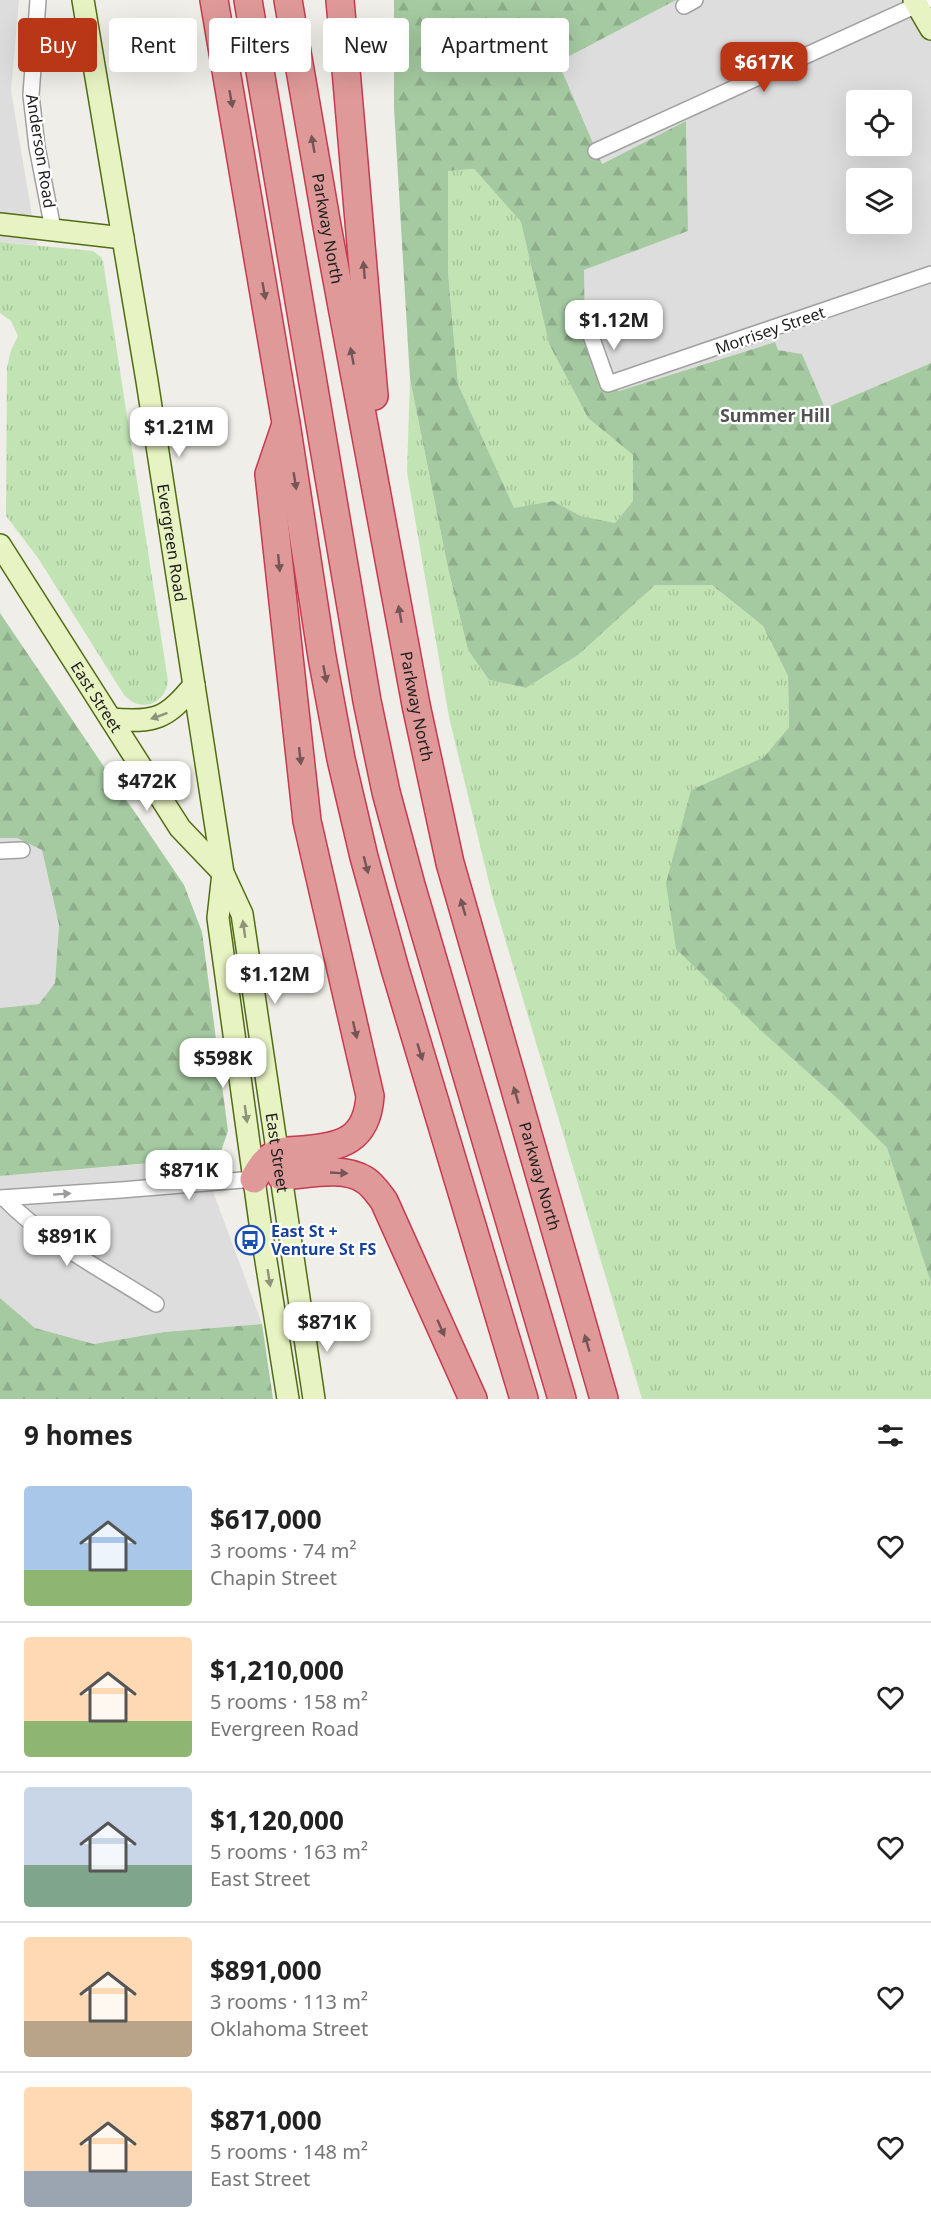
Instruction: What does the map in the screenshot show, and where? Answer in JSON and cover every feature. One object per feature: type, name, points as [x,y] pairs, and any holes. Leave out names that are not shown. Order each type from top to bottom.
[{"type":"highway","points":[[214,0],[286,423],[321,657],[341,759],[364,856],[409,1015],[524,1399]]},
{"type":"highway","points":[[249,0],[355,635],[386,792],[411,885],[562,1399]]},
{"type":"highway","name":"Parkway North","points":[[288,0],[327,226],[416,705],[450,863],[604,1399]]},
{"type":"highway","points":[[340,0],[386,537]]},
{"type":"highway","points":[[280,1165],[321,1149],[347,1142],[358,1133],[365,1122],[370,1096],[307,821],[269,474],[286,423]]},
{"type":"highway","points":[[254,1179],[265,1161],[357,1175],[374,1186],[384,1201],[473,1399]]},
{"type":"main road","name":"Evergreen Road","points":[[83,0],[123,237],[223,873]]},
{"type":"main road","points":[[920,2],[931,29]]},
{"type":"main road","points":[[0,224],[123,237]]},
{"type":"main road","name":"East Street","points":[[0,545],[180,828],[223,873],[242,914],[314,1399]]},
{"type":"main road","points":[[111,719],[141,721],[164,715],[180,702],[194,685]]},
{"type":"main road","name":"East Street","points":[[223,873],[219,918],[254,1179],[288,1399]]},
{"type":"street","name":"Anderson Road","points":[[38,0],[31,94],[37,147],[53,230]]},
{"type":"street","points":[[596,151],[920,2]]},
{"type":"street","name":"Morrisey Street","points":[[589,330],[608,384],[931,274]]},
{"type":"street","points":[[0,851],[22,850]]},
{"type":"street","points":[[2,1198],[254,1179]]},
{"type":"street","points":[[2,1198],[42,1232],[156,1304]]},
{"type":"shaded area","points":[[0,0],[19,0],[11,91],[37,245],[0,242]]},
{"type":"shaded area","points":[[676,0],[931,0],[931,363],[825,408],[802,354],[778,350],[774,342],[619,391],[604,383],[585,329],[584,270],[688,231],[686,122],[601,164],[562,72],[569,72],[569,55]]},
{"type":"shaded area","points":[[0,838],[17,838],[42,850],[59,925],[55,983],[39,1004],[0,1008]]},
{"type":"shaded area","points":[[201,1159],[262,1324],[164,1332],[94,1344],[35,1328],[0,1298],[0,1176]]},
{"type":"green space","points":[[394,0],[676,0],[569,56],[569,18],[421,18],[421,72],[562,72],[602,164],[686,121],[688,231],[584,270],[585,329],[605,383],[619,391],[775,342],[778,350],[802,354],[825,408],[931,363],[931,1283],[887,1148],[840,1101],[768,1037],[676,949],[666,883],[691,790],[764,757],[789,727],[788,676],[763,626],[712,585],[655,585],[578,655],[526,688],[489,680],[468,650],[448,568],[410,379],[394,108],[394,72],[409,72],[409,18],[394,18]],"holes":[[[474,169],[521,222],[549,344],[588,418],[633,455],[633,501],[615,523],[581,516],[553,501],[514,508],[458,384],[448,273],[448,171]]]},
{"type":"green space","points":[[474,169],[521,222],[549,344],[588,418],[633,455],[633,501],[615,523],[581,516],[553,501],[514,509],[458,384],[448,273],[448,171]]},
{"type":"green space","points":[[0,242],[93,251],[103,261],[168,681],[162,696],[151,704],[137,704],[124,695],[38,558],[6,516],[7,368],[11,350],[18,336],[11,321],[0,313]]},
{"type":"green space","points":[[410,379],[448,568],[468,650],[489,680],[526,688],[578,655],[654,585],[712,585],[763,626],[788,676],[789,727],[764,757],[691,790],[768,1037],[840,1101],[887,1148],[931,1283],[931,1399],[642,1399],[492,895],[449,717],[407,472]]},
{"type":"green space","points":[[0,613],[184,885],[202,932],[228,1131],[219,1157],[0,1176],[0,1008],[39,1004],[55,983],[59,925],[42,850],[17,838],[0,838]]},
{"type":"green space","points":[[0,1298],[35,1328],[94,1344],[164,1332],[262,1324],[273,1399],[0,1399]]},
{"type":"place","name":"East St + Venture St FS","points":[[250,1240]]},
{"type":"district","name":"Summer Hill","points":[[775,416]]}]
